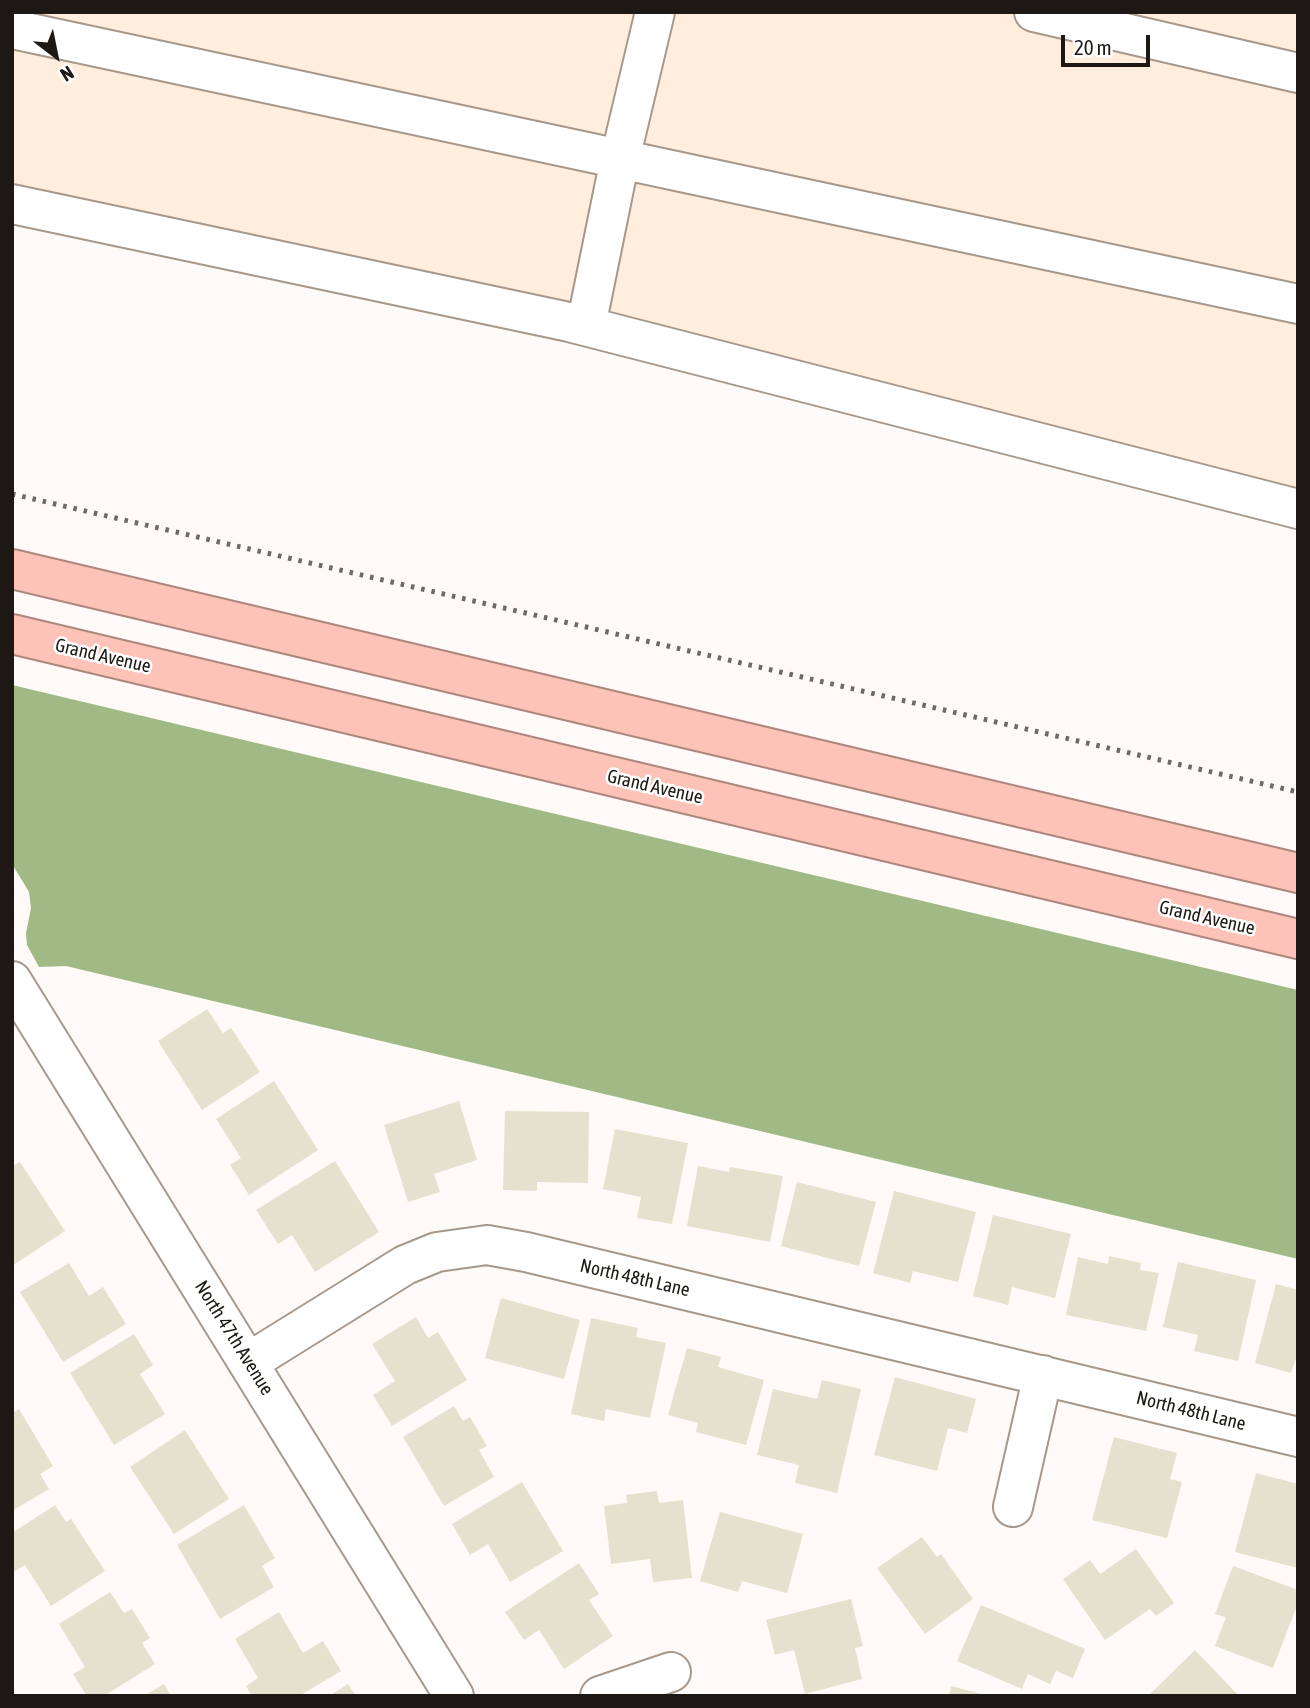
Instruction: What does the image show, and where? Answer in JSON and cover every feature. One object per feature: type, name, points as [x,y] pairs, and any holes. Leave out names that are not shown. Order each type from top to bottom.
[{"type":"highway","points":[[12,569],[1298,873]]},
{"type":"highway","name":"Grand Avenue","points":[[12,634],[1298,939]]},
{"type":"street","points":[[586,326],[620,159],[655,12]]},
{"type":"street","points":[[1034,12],[1298,73]]},
{"type":"street","points":[[12,29],[1298,304]]},
{"type":"street","points":[[12,204],[586,326],[1298,509]]},
{"type":"street","name":"North 47th Avenue","points":[[12,981],[454,1696]]},
{"type":"street","name":"North 48th Lane","points":[[249,1362],[405,1265],[437,1252],[487,1245],[540,1255],[1298,1437]]},
{"type":"street","points":[[1013,1507],[1043,1376]]},
{"type":"street","points":[[600,1696],[671,1672]]},
{"type":"shaded area","points":[[12,12],[1298,12],[1298,503],[12,203]]},
{"type":"shaded area","points":[[12,685],[1298,990],[1298,1259],[66,966],[39,967],[27,945],[26,933],[31,908],[29,892],[12,864]]},
{"type":"building","points":[[207,1009],[223,1033],[231,1028],[260,1072],[202,1110],[158,1041]]},
{"type":"building","points":[[274,1081],[318,1150],[249,1195],[230,1165],[241,1158],[216,1119]]},
{"type":"building","points":[[459,1101],[477,1160],[434,1174],[440,1192],[408,1202],[384,1125]]},
{"type":"building","points":[[505,1111],[589,1112],[588,1183],[537,1182],[537,1191],[503,1190]]},
{"type":"building","points":[[615,1129],[688,1143],[672,1224],[637,1218],[641,1197],[603,1189]]},
{"type":"building","points":[[335,1161],[379,1232],[315,1272],[292,1235],[278,1244],[256,1210]]},
{"type":"building","points":[[20,1162],[65,1231],[12,1266],[12,1166]]},
{"type":"building","points":[[698,1166],[729,1172],[730,1167],[783,1176],[770,1242],[687,1226]]},
{"type":"building","points":[[797,1182],[876,1202],[859,1266],[781,1246]]},
{"type":"building","points":[[894,1191],[976,1212],[958,1282],[913,1271],[910,1283],[873,1273]]},
{"type":"building","points":[[993,1215],[1071,1234],[1055,1298],[1012,1287],[1008,1305],[973,1296]]},
{"type":"building","points":[[1109,1256],[1141,1263],[1140,1270],[1159,1273],[1146,1331],[1066,1315],[1078,1257],[1108,1264]]},
{"type":"building","points":[[1178,1262],[1256,1280],[1238,1361],[1194,1351],[1198,1335],[1163,1327]]},
{"type":"building","points":[[69,1263],[89,1296],[103,1287],[126,1324],[63,1362],[20,1292]]},
{"type":"building","points":[[1276,1284],[1298,1290],[1298,1353],[1291,1373],[1255,1363]]},
{"type":"building","points":[[501,1298],[580,1320],[564,1379],[485,1358]]},
{"type":"building","points":[[416,1317],[428,1338],[438,1332],[467,1380],[392,1426],[373,1395],[395,1381],[372,1344]]},
{"type":"building","points":[[591,1318],[638,1328],[636,1337],[666,1343],[650,1418],[606,1409],[604,1421],[571,1414]]},
{"type":"building","points":[[134,1334],[153,1365],[140,1374],[165,1414],[114,1445],[70,1373]]},
{"type":"building","points":[[687,1348],[721,1357],[718,1367],[764,1380],[746,1445],[696,1432],[698,1423],[668,1415]]},
{"type":"building","points":[[895,1377],[976,1399],[967,1433],[948,1428],[937,1471],[874,1455]]},
{"type":"building","points":[[822,1380],[861,1389],[837,1493],[795,1483],[799,1465],[757,1455],[773,1389],[817,1399]]},
{"type":"building","points":[[454,1406],[463,1421],[470,1417],[487,1446],[479,1450],[494,1477],[444,1506],[403,1437]]},
{"type":"building","points":[[19,1409],[53,1466],[40,1474],[49,1489],[12,1511],[12,1413]]},
{"type":"building","points":[[185,1430],[229,1499],[174,1534],[130,1467]]},
{"type":"building","points":[[1114,1437],[1177,1453],[1170,1479],[1182,1482],[1167,1538],[1092,1520]]},
{"type":"building","points":[[1256,1473],[1298,1484],[1298,1568],[1235,1552]]},
{"type":"building","points":[[522,1482],[563,1551],[510,1582],[488,1544],[470,1555],[452,1524]]},
{"type":"building","points":[[657,1491],[659,1503],[683,1500],[692,1578],[653,1582],[650,1559],[611,1564],[604,1506],[627,1503],[626,1495]]},
{"type":"building","points":[[55,1505],[66,1522],[71,1519],[105,1571],[51,1606],[25,1565],[12,1573],[12,1533]]},
{"type":"building","points":[[244,1505],[275,1558],[262,1566],[274,1587],[220,1619],[177,1545]]},
{"type":"building","points":[[720,1512],[803,1534],[787,1593],[742,1581],[738,1592],[700,1581]]},
{"type":"building","points":[[922,1537],[937,1557],[941,1554],[973,1599],[925,1634],[877,1568]]},
{"type":"building","points":[[1136,1549],[1174,1603],[1156,1616],[1150,1609],[1105,1640],[1063,1579],[1090,1560],[1100,1574]]},
{"type":"building","points":[[579,1563],[599,1594],[589,1600],[613,1636],[564,1669],[539,1630],[524,1640],[505,1612]]},
{"type":"building","points":[[1233,1566],[1298,1590],[1298,1603],[1273,1668],[1215,1646],[1226,1617],[1215,1614]]},
{"type":"building","points":[[110,1592],[124,1613],[132,1609],[150,1638],[142,1643],[155,1664],[104,1696],[87,1696],[73,1674],[85,1667],[59,1624]]},
{"type":"building","points":[[851,1599],[863,1646],[855,1648],[862,1679],[805,1694],[794,1650],[775,1655],[766,1620]]},
{"type":"building","points":[[981,1605],[1085,1649],[1073,1678],[1056,1671],[1050,1684],[1028,1674],[1022,1689],[957,1661]]},
{"type":"building","points":[[279,1612],[303,1653],[323,1641],[341,1671],[299,1696],[252,1696],[246,1686],[258,1678],[235,1639]]},
{"type":"building","points":[[1195,1650],[1239,1696],[1148,1696]]},
{"type":"building","points":[[164,1684],[171,1696],[144,1696]]},
{"type":"building","points":[[348,1684],[356,1696],[329,1696]]},
{"type":"building","points":[[951,1686],[985,1695],[985,1696],[949,1696]]},
{"type":"railway","points":[[12,494],[1298,792]]}]
